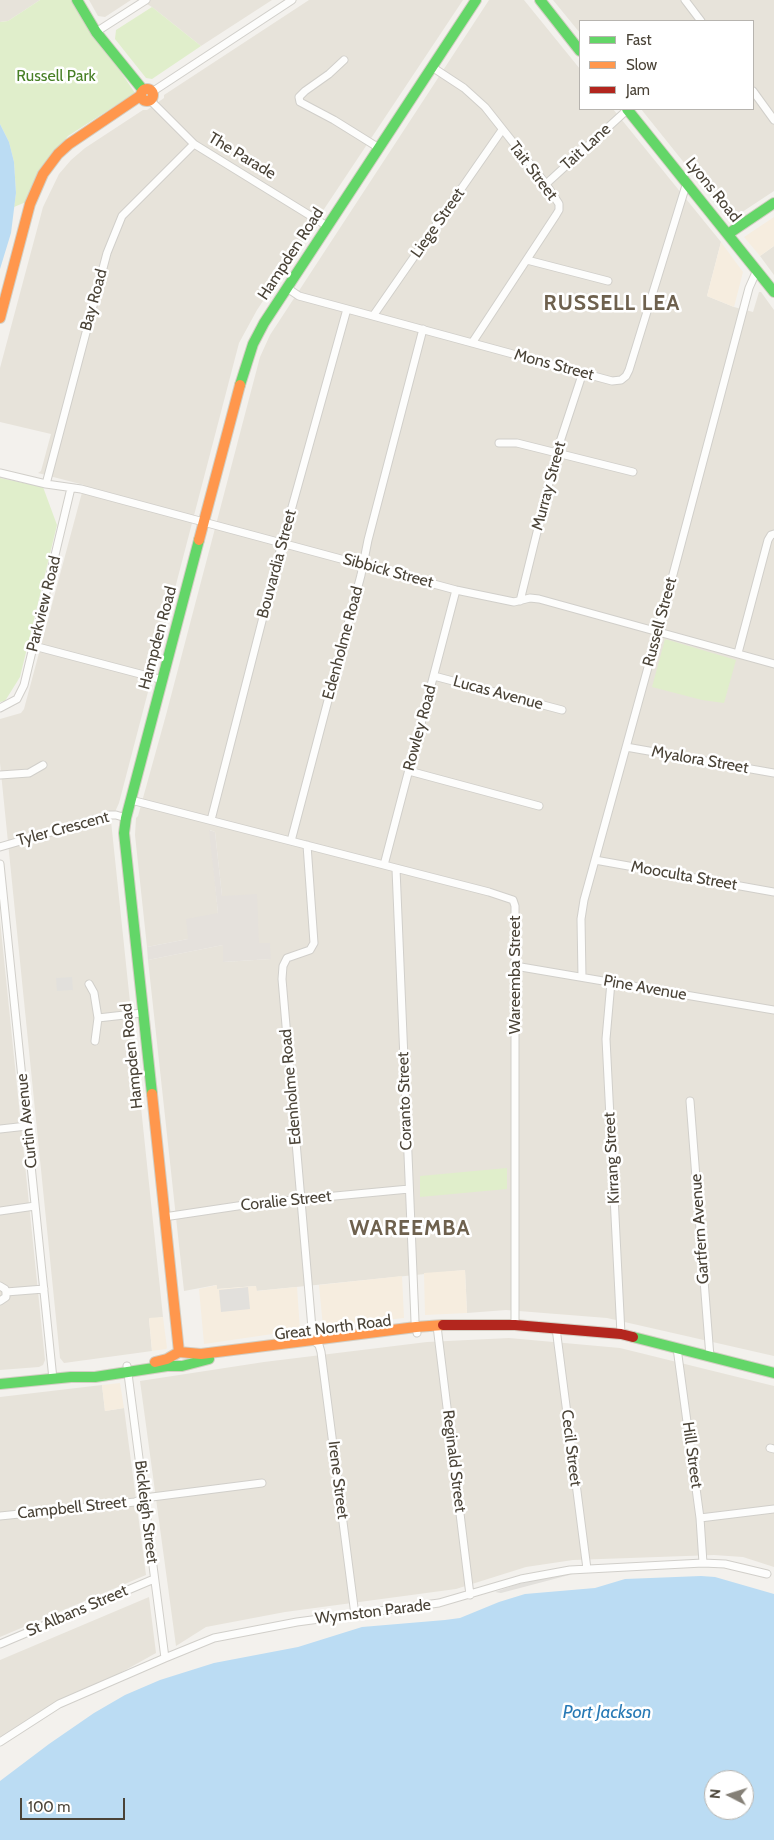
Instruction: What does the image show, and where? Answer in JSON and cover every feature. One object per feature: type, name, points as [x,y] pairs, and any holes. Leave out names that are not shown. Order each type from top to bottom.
[{"type":"main road","name":"The Parade","points":[[77,0],[96,32],[146,94]]},
{"type":"main road","name":"Hampden Road","points":[[180,1358],[124,833],[126,818],[245,366],[258,333],[476,0]]},
{"type":"main road","points":[[540,0],[579,50]]},
{"type":"main road","points":[[0,318],[30,204],[43,174],[58,154],[69,144],[146,94]]},
{"type":"main road","name":"Lyons Road","points":[[628,110],[772,286]]},
{"type":"main road","points":[[728,234],[774,203]]},
{"type":"main road","name":"Great North Road","points":[[0,1384],[53,1378],[94,1377],[180,1358],[217,1358],[316,1342],[417,1330],[462,1330],[484,1326],[515,1325],[621,1334],[774,1373]]},
{"type":"street","points":[[96,32],[146,0]]},
{"type":"street","points":[[146,94],[292,0]]},
{"type":"street","points":[[685,0],[700,20]]},
{"type":"street","points":[[344,60],[329,74],[305,91],[299,98],[300,102],[334,120],[379,148]]},
{"type":"street","name":"Tait Street","points":[[432,67],[464,88],[484,107],[546,184],[556,199],[559,210],[472,343]]},
{"type":"street","points":[[754,92],[774,120]]},
{"type":"street","name":"The Parade","points":[[146,94],[194,144],[327,226]]},
{"type":"street","name":"Tait Lane","points":[[546,184],[626,110]]},
{"type":"street","name":"Liege Street","points":[[373,316],[502,130]]},
{"type":"street","name":"Bay Road","points":[[46,484],[107,253],[122,216],[194,144]]},
{"type":"street","name":"Mons Street","points":[[287,288],[299,296],[616,381],[621,380],[629,370],[687,182]]},
{"type":"street","points":[[527,260],[608,281]]},
{"type":"street","name":"Russell Street","points":[[582,977],[582,912],[749,288],[757,270]]},
{"type":"street","name":"Bouvardia Street","points":[[211,820],[282,543],[347,309]]},
{"type":"street","name":"Edenholme Road","points":[[291,841],[423,329]]},
{"type":"street","name":"Murray Street","points":[[520,601],[557,451],[583,372]]},
{"type":"street","points":[[499,443],[517,442],[633,472]]},
{"type":"street","name":"Sibbick Street","points":[[0,472],[204,522],[456,590],[514,602],[530,598],[539,599],[774,664]]},
{"type":"street","name":"Parkview Road","points":[[0,708],[17,699],[24,684],[71,488]]},
{"type":"street","points":[[738,653],[768,540],[774,534]]},
{"type":"street","name":"Rowley Road","points":[[384,865],[456,590]]},
{"type":"street","points":[[34,646],[163,680]]},
{"type":"street","name":"Lucas Avenue","points":[[434,676],[562,710]]},
{"type":"street","name":"Myalora Street","points":[[626,746],[774,773]]},
{"type":"street","points":[[0,775],[29,773],[43,765]]},
{"type":"street","points":[[409,771],[539,806]]},
{"type":"street","name":"Wareemba Street","points":[[131,800],[489,892],[513,900],[515,906],[515,1325]]},
{"type":"street","name":"Tyler Crescent","points":[[0,847],[110,815],[126,818]]},
{"type":"street","name":"Edenholme Road","points":[[307,845],[315,934],[314,946],[306,952],[287,958],[282,973],[301,1199],[316,1342]]},
{"type":"street","name":"Mooculta Street","points":[[595,860],[774,892]]},
{"type":"street","name":"Curtin Avenue","points":[[0,864],[53,1378]]},
{"type":"street","name":"Coranto Street","points":[[396,869],[409,1189],[417,1330]]},
{"type":"street","name":"Pine Avenue","points":[[515,966],[774,1010]]},
{"type":"street","name":"Kirrang Street","points":[[611,982],[606,1039],[621,1334]]},
{"type":"street","points":[[89,984],[94,993],[98,1018],[95,1041]]},
{"type":"street","points":[[98,1018],[142,1013]]},
{"type":"street","name":"Gartfern Avenue","points":[[690,1100],[710,1357]]},
{"type":"street","points":[[0,1129],[27,1126]]},
{"type":"street","name":"Coralie Street","points":[[164,1217],[251,1204],[409,1189]]},
{"type":"street","points":[[0,1211],[35,1206]]},
{"type":"street","points":[[0,1286],[6,1292]]},
{"type":"street","points":[[6,1292],[44,1289]]},
{"type":"street","points":[[0,1301],[4,1300],[6,1292]]},
{"type":"street","name":"Cecil Street","points":[[556,1328],[587,1569]]},
{"type":"street","name":"Reginald Street","points":[[437,1329],[470,1595]]},
{"type":"street","name":"Irene Street","points":[[316,1342],[355,1614]]},
{"type":"street","name":"Hill Street","points":[[677,1348],[700,1518],[703,1563]]},
{"type":"street","name":"Bickleigh Street","points":[[128,1369],[164,1658]]},
{"type":"street","name":"Campbell Street","points":[[0,1516],[135,1502],[144,1498],[262,1483]]},
{"type":"street","points":[[700,1518],[774,1508]]},
{"type":"street","name":"Wymston Parade","points":[[0,1742],[59,1704],[214,1638],[297,1622],[439,1603],[521,1580],[587,1569],[703,1563],[725,1564],[767,1574]]},
{"type":"street","name":"St Albans Street","points":[[0,1644],[154,1578]]},
{"type":"shaded area","points":[[0,0],[40,0],[8,21],[0,22]]},
{"type":"shaded area","points":[[89,0],[131,0],[105,17],[98,16]]},
{"type":"shaded area","points":[[140,0],[272,0],[201,46],[152,7]]},
{"type":"shaded area","points":[[309,0],[463,0],[257,310],[239,343],[119,803],[111,821],[163,1317],[149,1319],[152,1351],[64,1363],[60,1358],[0,763],[0,719],[21,713],[24,709],[84,485],[38,473],[41,471],[51,434],[0,422],[0,368],[43,207],[59,174],[85,148],[143,110],[147,110],[164,98],[164,95]]},
{"type":"shaded area","points":[[489,0],[524,0],[579,68],[579,110],[614,110],[721,242],[707,296],[734,307],[753,312],[759,292],[761,292],[774,310],[774,1356],[607,1318],[506,1310],[467,1313],[465,1270],[256,1291],[256,1286],[217,1289],[216,1285],[184,1291],[148,960],[223,945],[223,962],[270,959],[270,943],[259,943],[222,896],[215,832],[210,830],[218,913],[188,939],[147,947],[135,835],[136,818],[166,715],[260,357],[270,335]]},
{"type":"shaded area","points":[[553,0],[774,0],[774,191],[730,220],[642,110],[754,110],[754,20],[579,20],[579,32]]},
{"type":"shaded area","points":[[774,217],[774,246],[760,256],[744,237]]},
{"type":"shaded area","points":[[721,242],[743,272],[734,307],[707,296]]},
{"type":"shaded area","points":[[774,246],[774,275],[760,256]]},
{"type":"shaded area","points":[[209,830],[215,832],[222,896],[257,894],[259,943],[270,943],[271,959],[223,962],[223,945],[148,960],[147,947],[188,939],[186,919],[218,913]]},
{"type":"shaded area","points":[[0,920],[45,1360],[43,1365],[39,1367],[0,1370]]},
{"type":"shaded area","points":[[72,977],[73,990],[57,991],[56,978]]},
{"type":"shaded area","points":[[465,1270],[467,1313],[425,1315],[424,1273]]},
{"type":"shaded area","points":[[402,1276],[404,1318],[323,1327],[319,1285]]},
{"type":"shaded area","points":[[217,1285],[217,1289],[256,1286],[257,1291],[297,1287],[300,1330],[204,1344],[199,1289]]},
{"type":"shaded area","points":[[248,1287],[250,1309],[221,1312],[219,1290]]},
{"type":"shaded area","points":[[163,1317],[167,1348],[152,1351],[149,1318]]},
{"type":"shaded area","points":[[509,1338],[620,1348],[774,1386],[774,1567],[743,1557],[714,1555],[573,1560],[526,1567],[456,1589],[285,1612],[206,1627],[176,1646],[140,1381],[264,1362],[427,1342]]},
{"type":"shaded area","points":[[120,1383],[124,1408],[105,1411],[102,1385]]},
{"type":"shaded area","points":[[102,1385],[105,1411],[124,1408],[146,1575],[0,1637],[0,1397]]},
{"type":"shaded area","points":[[573,1574],[501,1593],[495,1592],[552,1576]]},
{"type":"shaded area","points":[[149,1597],[156,1653],[0,1740],[0,1660]]},
{"type":"green space","name":"Russell Park","points":[[40,0],[72,0],[135,93],[68,136],[41,170],[26,202],[14,207],[16,193],[14,162],[9,142],[0,124],[0,22],[8,21]]},
{"type":"green space","points":[[152,7],[201,46],[152,79],[146,78],[115,39],[116,30]]},
{"type":"green space","points":[[0,478],[43,487],[57,525],[20,677],[5,701],[0,702]]},
{"type":"green space","points":[[665,639],[736,660],[724,703],[702,700],[652,687]]},
{"type":"green space","points":[[507,1168],[507,1189],[420,1197],[420,1176]]},
{"type":"water","points":[[0,124],[9,142],[14,162],[16,193],[11,233],[0,269]]},
{"type":"water","name":"Port Jackson","points":[[701,1576],[715,1577],[774,1594],[774,1840],[0,1840],[0,1781],[94,1713],[125,1695],[160,1680],[214,1663],[298,1647],[362,1627],[460,1618],[499,1602],[525,1594],[595,1588],[625,1579]]},
{"type":"traffic: fast","points":[[77,0],[96,32],[143,90]]},
{"type":"traffic: fast","points":[[240,385],[253,344],[264,323],[476,0]]},
{"type":"traffic: fast","points":[[540,0],[579,50]]},
{"type":"traffic: fast","points":[[628,110],[774,292]]},
{"type":"traffic: fast","points":[[728,234],[774,203]]},
{"type":"traffic: fast","points":[[152,1094],[124,833],[126,818],[199,540]]},
{"type":"traffic: fast","points":[[633,1337],[774,1373]]},
{"type":"traffic: fast","points":[[0,1384],[71,1377],[95,1377],[167,1366],[182,1366],[209,1359]]},
{"type":"traffic: slow","points":[[149,89],[152,90],[153,95],[152,100],[145,101],[142,100],[141,93],[142,90],[149,89]]},
{"type":"traffic: slow","points":[[0,318],[30,204],[43,174],[58,154],[69,144],[140,96]]},
{"type":"traffic: slow","points":[[199,540],[240,385]]},
{"type":"traffic: slow","points":[[152,1094],[179,1352]]},
{"type":"traffic: slow","points":[[179,1352],[201,1354],[443,1325]]},
{"type":"traffic: slow","points":[[155,1362],[167,1359],[179,1352]]},
{"type":"traffic: jam","points":[[443,1325],[515,1325],[621,1334],[633,1337]]},
{"type":"district","name":"RUSSELL LEA","points":[[612,304]]},
{"type":"district","name":"WAREEMBA","points":[[410,1229]]}]
